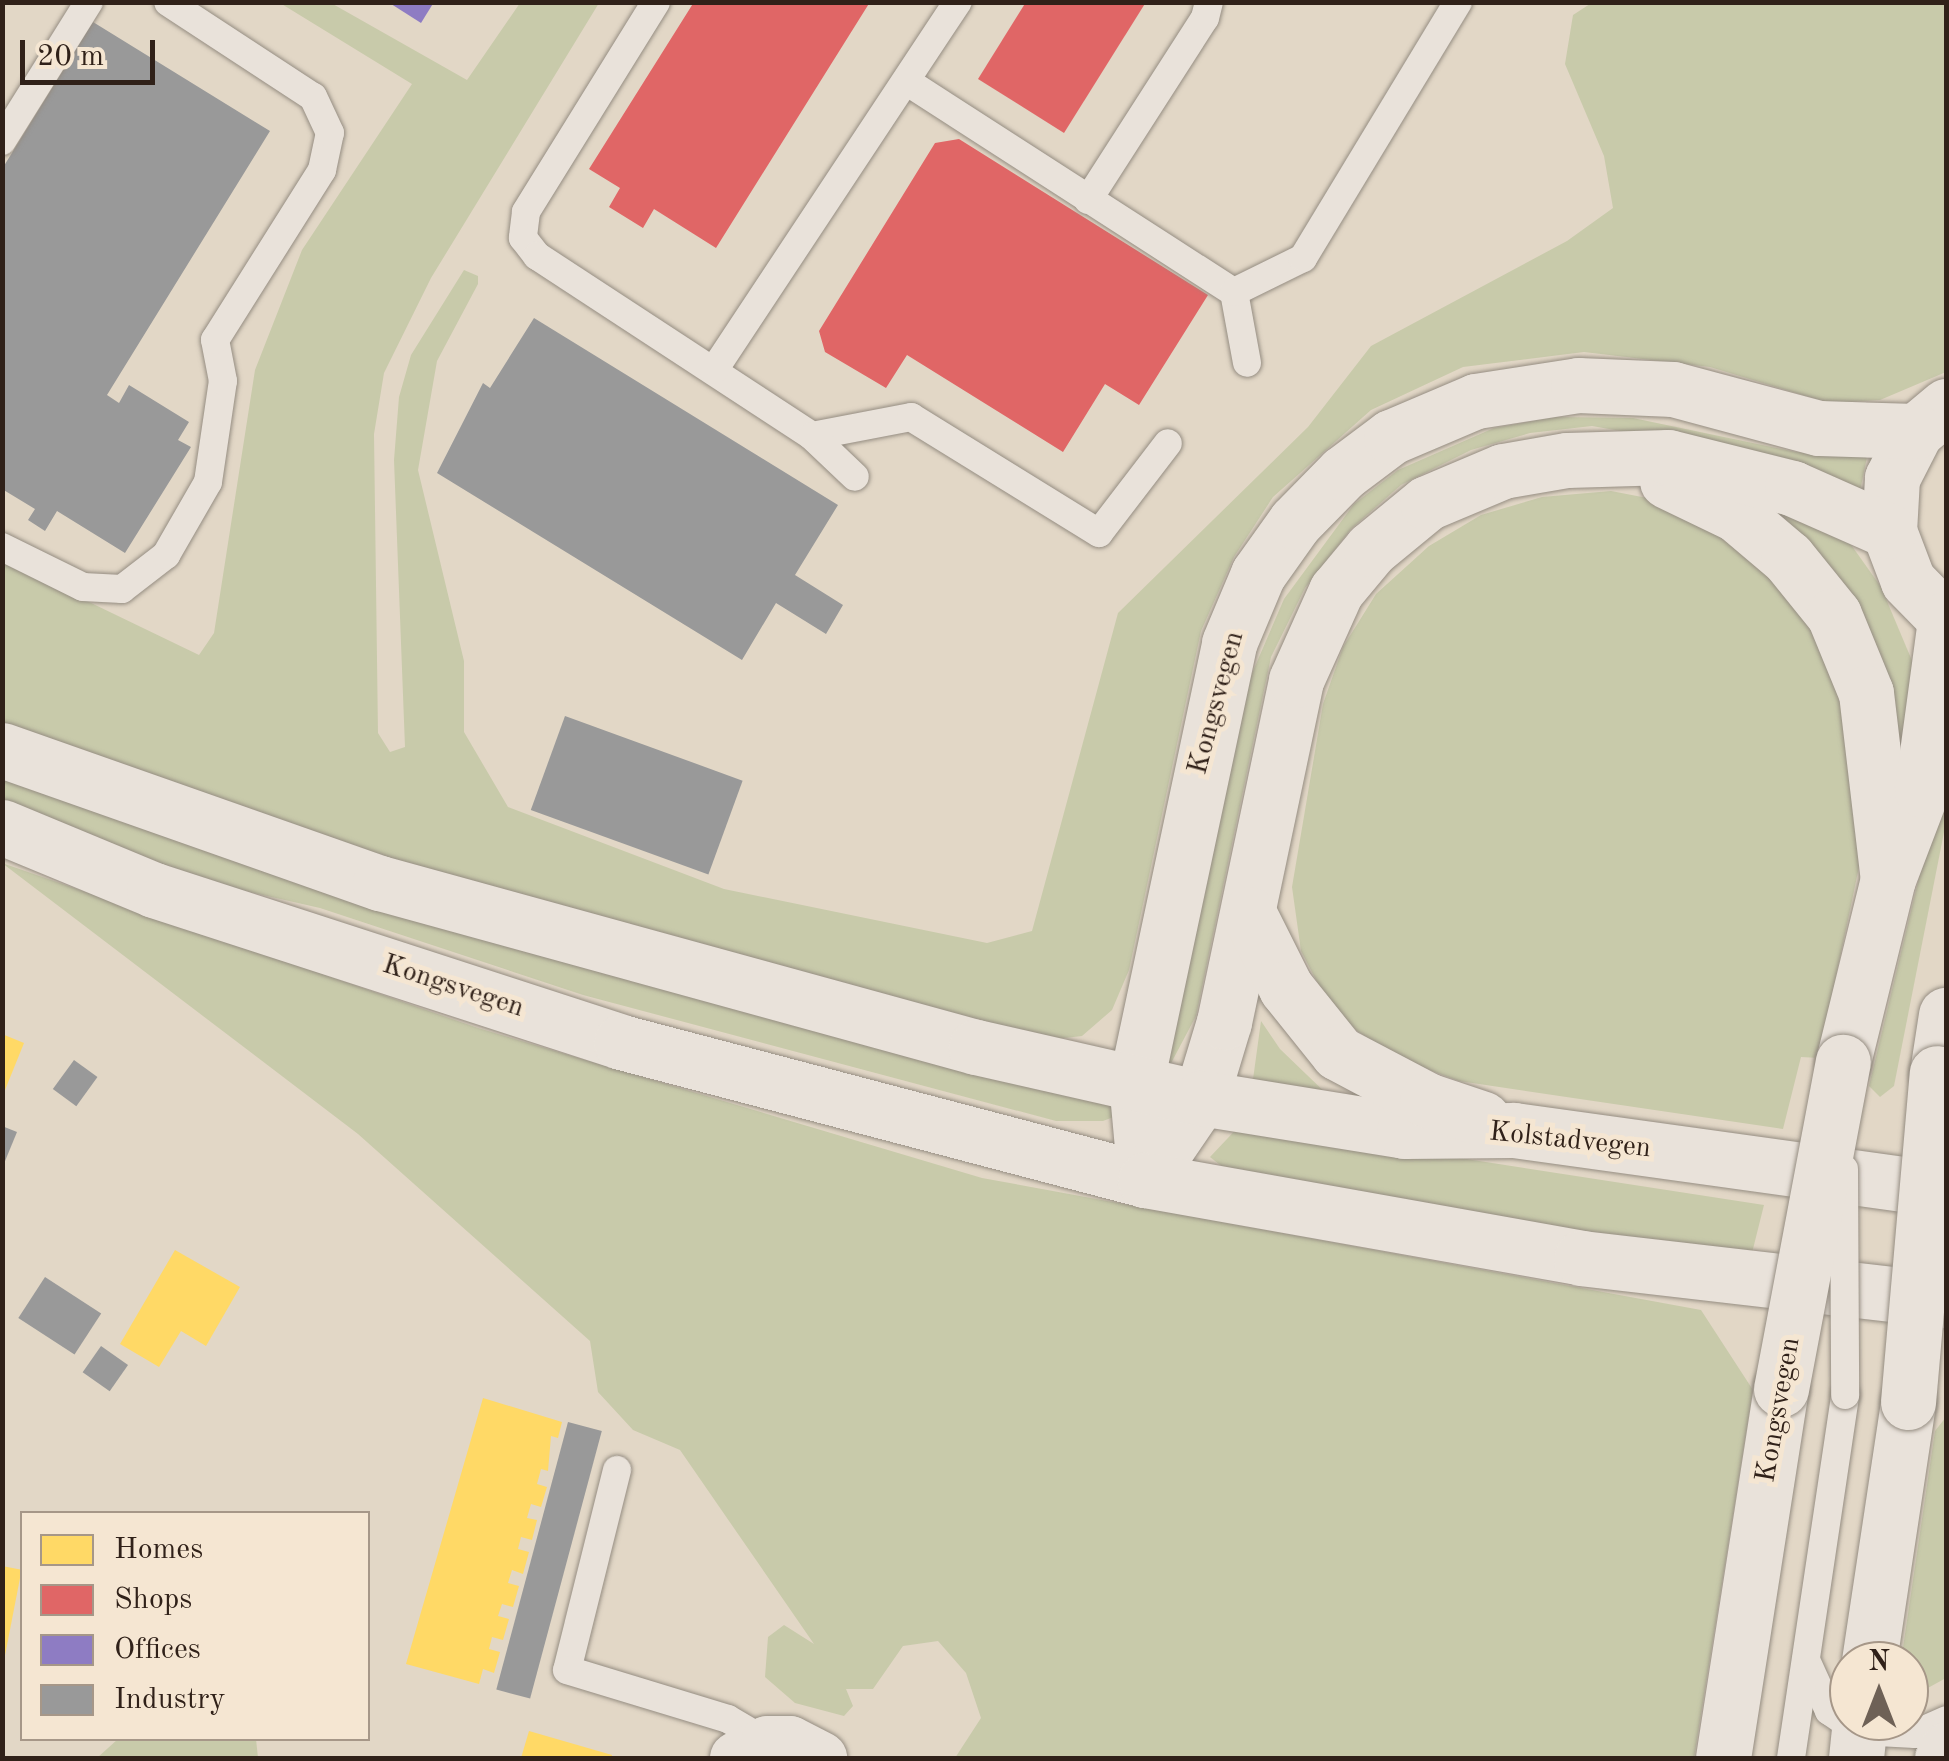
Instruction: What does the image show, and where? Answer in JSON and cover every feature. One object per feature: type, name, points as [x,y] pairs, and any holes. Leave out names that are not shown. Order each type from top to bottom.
[{"type":"street","name":"Kongsvegen","points":[[2,827],[154,890],[622,1042],[1145,1180],[1136,1082],[1228,643],[1258,574],[1296,522],[1343,474],[1390,437],[1476,401],[1578,385],[1673,389],[1819,428],[1931,418]]},
{"type":"street","points":[[1888,880],[1922,790],[1946,620],[1908,581],[1889,531],[1892,478],[1931,418]]},
{"type":"street","points":[[1889,531],[1792,488],[1668,457],[1567,460],[1503,471],[1427,504],[1371,549],[1336,592],[1296,680],[1249,914],[1200,1098],[1145,1180],[1581,1258],[1946,1300]]},
{"type":"street","points":[[1624,460],[1736,514],[1788,558],[1834,615],[1866,693],[1888,880]]},
{"type":"street","points":[[2,750],[292,856],[537,930],[821,1008],[1136,1082]]},
{"type":"street","name":"Kongsvegen","points":[[1723,1758],[1781,1388],[1844,1062],[1888,880]]},
{"type":"street","points":[[1249,914],[1286,988],[1338,1053],[1427,1100],[1514,1130]]},
{"type":"street","points":[[1872,1641],[1908,1402],[1937,1074],[1946,1015]]},
{"type":"street","name":"Kolstadvegen","points":[[1136,1082],[1200,1098],[1404,1131],[1514,1130],[1946,1190]]},
{"type":"street","points":[[751,1750],[790,1742],[821,1758]]},
{"type":"street","points":[[1942,1758],[1946,1750]]},
{"type":"lane","points":[[2,141],[89,2]]},
{"type":"lane","points":[[2,546],[84,587],[122,589],[166,555],[208,482],[223,381],[215,340],[322,170],[330,133],[313,97],[168,2]]},
{"type":"lane","points":[[656,2],[526,212],[523,238],[537,256],[812,436],[854,477]]},
{"type":"lane","points":[[714,370],[958,2]]},
{"type":"lane","points":[[1088,200],[1205,18],[1209,2]]},
{"type":"lane","points":[[1234,292],[1303,258],[1458,2]]},
{"type":"lane","points":[[906,81],[1234,292],[1248,363]]},
{"type":"lane","points":[[812,436],[911,417],[1098,533],[1168,442]]},
{"type":"lane","points":[[1791,1758],[1845,1395],[1844,1062]]},
{"type":"lane","points":[[617,1470],[567,1670],[728,1720],[751,1750]]},
{"type":"lane","points":[[1806,1658],[1829,1711]]},
{"type":"green space","points":[[1593,2],[1946,3],[1946,372],[1880,400],[1829,403],[1710,367],[1584,352],[1463,367],[1371,410],[1273,497],[1234,557],[1201,631],[1129,970],[1112,1010],[1082,1036],[1048,1040],[622,935],[3,730],[2,560],[199,655],[214,633],[255,370],[302,250],[412,84],[280,3],[331,3],[467,80],[520,3],[599,3],[431,278],[384,373],[374,434],[378,733],[390,752],[405,747],[394,460],[399,397],[411,355],[464,270],[478,276],[478,284],[437,361],[418,470],[464,661],[464,732],[508,807],[724,889],[987,943],[1032,931],[1118,613],[1308,427],[1371,346],[1567,241],[1613,208],[1604,156],[1565,64],[1573,15]]},
{"type":"green space","points":[[1555,417],[1633,418],[1796,452],[1867,457],[1860,491],[1787,460],[1592,426],[1530,433],[1471,450],[1401,485],[1351,529],[1305,588],[1271,657],[1196,1016],[1169,1067],[1168,1033],[1241,699],[1284,599],[1354,504],[1398,470],[1494,428]]},
{"type":"green space","points":[[1611,491],[1673,503],[1761,558],[1843,671],[1860,862],[1819,1058],[1801,1057],[1783,1129],[1459,1081],[1394,1057],[1356,1030],[1327,1001],[1301,951],[1292,887],[1323,704],[1343,647],[1376,594],[1429,546],[1481,515],[1542,497]]},
{"type":"green space","points":[[1738,491],[1847,539],[1881,587],[1913,663],[1904,785]]},
{"type":"green space","points":[[1946,765],[1946,822],[1894,1086],[1880,1097],[1869,1086]]},
{"type":"green space","points":[[2,769],[1131,1095],[1124,1113],[1103,1121],[1056,1121],[583,995],[320,908],[123,863],[3,816]]},
{"type":"green space","points":[[2,863],[478,1028],[982,1178],[1701,1310],[1753,1390],[1694,1758],[955,1758],[981,1718],[966,1673],[938,1641],[903,1646],[873,1689],[846,1689],[853,1706],[844,1716],[795,1703],[765,1677],[768,1637],[784,1625],[814,1644],[680,1450],[633,1430],[598,1392],[590,1341],[358,1134]]},
{"type":"green space","points":[[1261,1021],[1280,1049],[1333,1100],[1251,1094]]},
{"type":"green space","points":[[1244,1121],[1764,1205],[1749,1265],[1238,1179],[1210,1157]]},
{"type":"green space","points":[[1946,1417],[1946,1678],[1929,1687],[1929,1641],[1904,1641],[1935,1431]]},
{"type":"green space","points":[[116,1741],[256,1741],[258,1758],[97,1758]]},
{"type":"building: Homes","points":[[2,1034],[24,1043],[3,1095],[2,1095]]},
{"type":"building: Homes","points":[[175,1250],[240,1287],[206,1346],[181,1331],[159,1367],[120,1344]]},
{"type":"building: Homes","points":[[483,1398],[562,1422],[558,1438],[551,1436],[548,1471],[541,1469],[537,1484],[547,1487],[541,1507],[531,1504],[527,1518],[537,1520],[532,1540],[521,1537],[518,1549],[529,1552],[523,1574],[512,1570],[508,1583],[519,1586],[513,1607],[502,1604],[498,1616],[509,1619],[503,1640],[492,1637],[489,1649],[500,1652],[494,1673],[483,1669],[479,1684],[406,1664]]},
{"type":"building: Homes","points":[[2,1566],[20,1569],[2,1656]]},
{"type":"building: Homes","points":[[529,1731],[612,1755],[521,1758]]},
{"type":"building: Shops","points":[[694,2],[870,2],[716,248],[654,209],[643,228],[609,207],[620,188],[589,169]]},
{"type":"building: Shops","points":[[1026,2],[1146,2],[1064,133],[978,79]]},
{"type":"building: Shops","points":[[959,139],[1208,295],[1139,405],[1105,384],[1063,452],[907,355],[886,388],[825,352],[819,331],[935,143]]},
{"type":"building: Offices","points":[[388,2],[434,2],[421,23]]},
{"type":"building: Industry","points":[[93,22],[270,131],[107,395],[119,403],[129,385],[189,422],[178,440],[191,447],[125,553],[57,511],[45,531],[28,520],[35,509],[2,489],[2,169]]},
{"type":"building: Industry","points":[[534,318],[838,505],[795,575],[843,605],[826,634],[776,603],[742,660],[437,473],[483,383],[490,388]]},
{"type":"building: Industry","points":[[565,716],[743,781],[708,875],[531,810]]},
{"type":"building: Industry","points":[[74,1060],[97,1077],[76,1106],[53,1089]]},
{"type":"building: Industry","points":[[2,1126],[17,1132],[3,1166],[2,1166]]},
{"type":"building: Industry","points":[[45,1277],[101,1313],[75,1355],[18,1318]]},
{"type":"building: Industry","points":[[101,1346],[128,1365],[110,1391],[83,1372]]},
{"type":"building: Industry","points":[[568,1422],[602,1431],[530,1699],[496,1690]]}]
